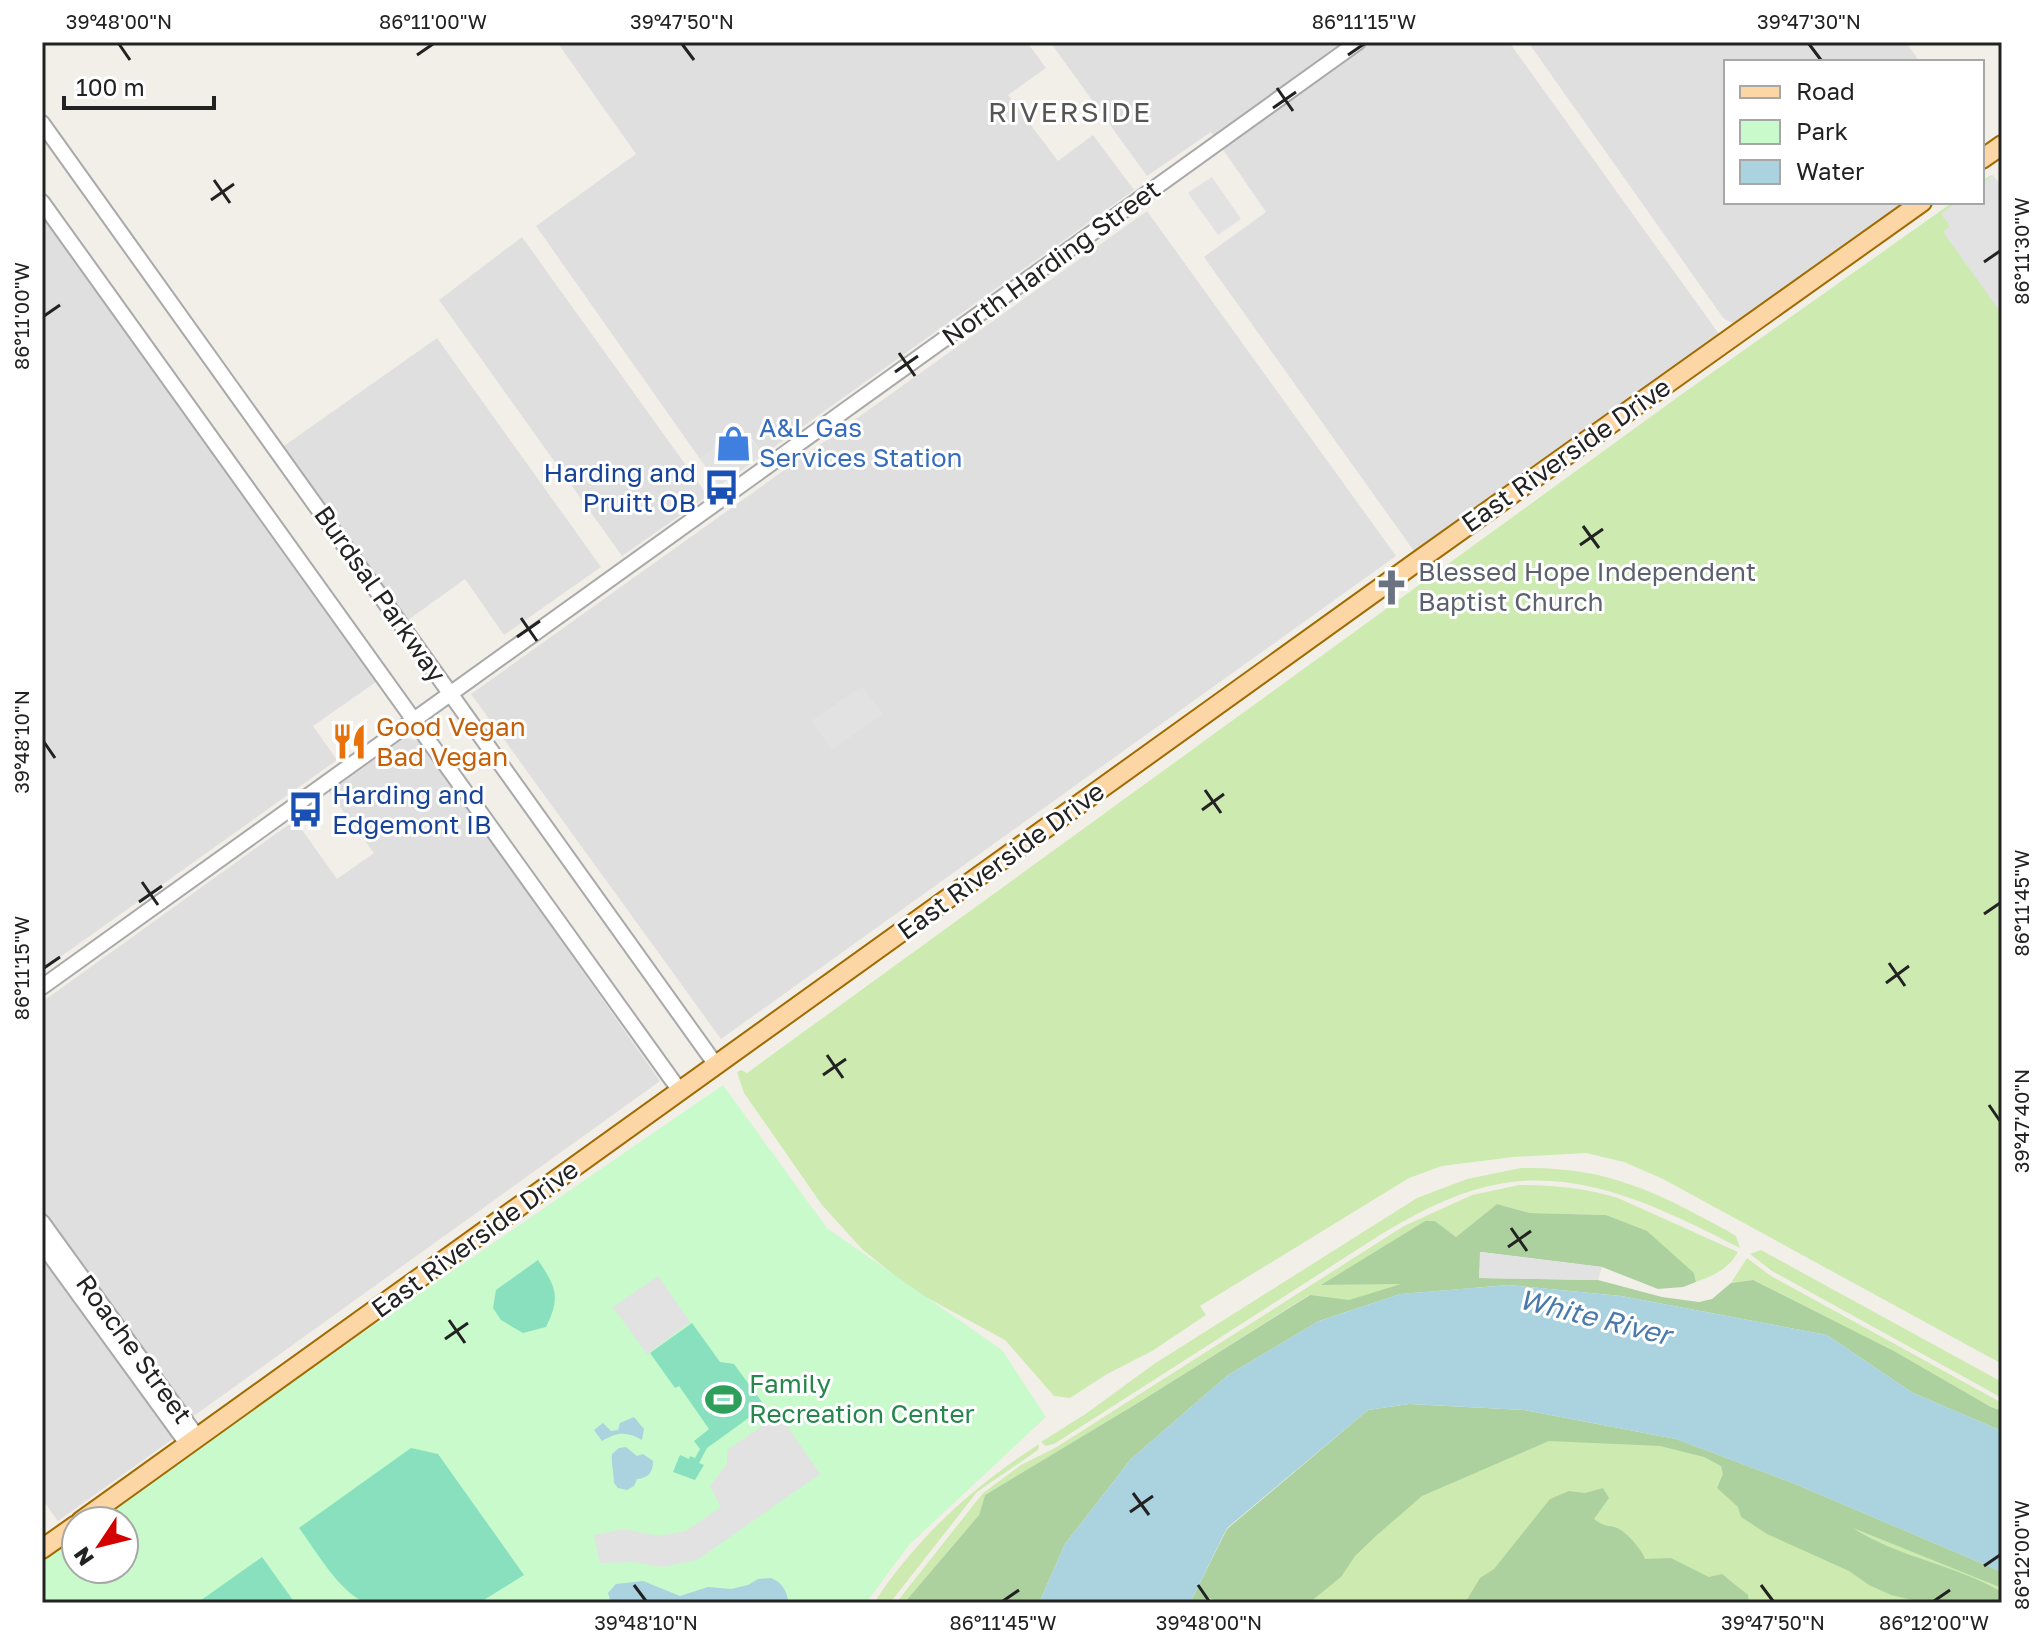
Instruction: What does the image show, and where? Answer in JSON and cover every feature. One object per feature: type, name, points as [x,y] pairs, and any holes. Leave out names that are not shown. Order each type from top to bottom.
[{"type":"main road","points":[[1984,158],[2002,145]]},
{"type":"main road","name":"East Riverside Drive","points":[[103,1505],[1919,204]]},
{"type":"main road","points":[[42,1549],[60,1536]]},
{"type":"street","name":"North Harding Street","points":[[42,987],[1358,42]]},
{"type":"street","name":"Burdsal Parkway","points":[[42,123],[716,1065]]},
{"type":"street","name":"Burdsal Parkway","points":[[42,202],[680,1091]]},
{"type":"street","name":"Roache Street","points":[[42,1222],[193,1441]]},
{"type":"street","name":"Roache Street","points":[[42,1244],[193,1441]]},
{"type":"shaded area","points":[[557,42],[1027,42],[1046,68],[1008,95],[1058,161],[1093,135],[1134,190],[763,455],[752,439],[746,443],[738,431],[700,459],[536,226],[636,154]]},
{"type":"shaded area","points":[[1050,42],[1509,42],[1719,334],[1414,551],[1204,257],[1266,212],[1211,132],[1147,176]]},
{"type":"shaded area","points":[[1528,42],[1906,42],[1919,60],[1724,60],[1724,204],[1903,204],[1735,324],[1724,319]]},
{"type":"shaded area","points":[[1993,175],[2002,187],[2002,314],[1943,232],[1950,226],[1941,214],[1954,204],[1984,204],[1984,182]]},
{"type":"shaded area","points":[[1212,177],[1241,219],[1218,235],[1188,193]]},
{"type":"shaded area","points":[[1147,211],[1396,556],[721,1039],[471,694]]},
{"type":"shaded area","points":[[42,216],[376,682],[313,726],[337,760],[42,970]]},
{"type":"shaded area","points":[[522,237],[708,496],[622,556],[439,300]]},
{"type":"shaded area","points":[[437,338],[601,567],[504,635],[465,579],[408,620],[284,446]]},
{"type":"shaded area","points":[[751,439],[763,455],[719,486],[700,459],[720,444],[728,455]]},
{"type":"shaded area","points":[[862,686],[883,714],[832,750],[811,721]]},
{"type":"shaded area","points":[[405,738],[420,741],[660,1081],[184,1423],[42,1217],[42,1002],[295,820],[337,879],[374,853],[329,792]]},
{"type":"shaded area","points":[[1480,1252],[1602,1267],[1598,1280],[1479,1278]]},
{"type":"shaded area","points":[[42,1255],[174,1438],[80,1505],[60,1505],[58,1521],[42,1499]]},
{"type":"shaded area","points":[[658,1276],[690,1322],[647,1354],[613,1307]]},
{"type":"shaded area","points":[[779,1414],[820,1474],[697,1560],[662,1567],[633,1562],[600,1563],[594,1535],[623,1529],[658,1536],[686,1531],[721,1507],[710,1486],[727,1464],[727,1450]]},
{"type":"green space","points":[[1991,175],[2002,190],[2002,1364],[1663,1179],[1624,1162],[1586,1153],[1513,1157],[1442,1166],[1409,1178],[1200,1306],[1206,1315],[1152,1351],[1107,1374],[1070,1398],[1054,1396],[1005,1340],[911,1289],[862,1249],[822,1205],[744,1093],[737,1072],[747,1073],[1682,394],[1950,204],[1984,204],[1984,180]]},
{"type":"green space","points":[[723,1085],[827,1228],[1002,1350],[1046,1417],[909,1545],[866,1603],[42,1603],[42,1555],[60,1542],[60,1585],[140,1585],[140,1505],[112,1505]]},
{"type":"green space","points":[[1521,1168],[1578,1171],[1628,1184],[1726,1230],[1736,1236],[1740,1248],[1645,1203],[1578,1184],[1544,1180],[1509,1182],[1474,1190],[1391,1228],[1054,1444],[1046,1446],[1041,1442],[1154,1364],[1417,1198],[1467,1179]]},
{"type":"green space","points":[[1519,1185],[1569,1188],[1618,1198],[1738,1252],[1720,1271],[1696,1282],[1694,1273],[1678,1261],[1606,1215],[1530,1213],[1497,1204],[1456,1237],[1435,1221],[1425,1221],[1323,1285],[1405,1283],[1479,1288],[1400,1294],[1363,1306],[1309,1295],[985,1495],[979,1515],[904,1603],[896,1603],[983,1493],[1021,1465],[1055,1448],[1404,1226],[1472,1195]]},
{"type":"green space","points":[[1497,1204],[1530,1213],[1606,1215],[1647,1231],[1694,1273],[1696,1282],[1683,1287],[1658,1289],[1602,1267],[1481,1252],[1479,1278],[1598,1280],[1662,1297],[1699,1302],[1712,1299],[1731,1283],[1753,1280],[1894,1351],[2002,1411],[2002,1431],[1913,1393],[1827,1335],[1621,1296],[1509,1285],[1400,1294],[1319,1321],[1228,1375],[1131,1459],[1065,1544],[1039,1603],[904,1603],[979,1515],[985,1495],[1310,1295],[1349,1300],[1401,1284],[1321,1285],[1425,1221],[1435,1221],[1456,1237]]},
{"type":"green space","points":[[1761,1250],[2002,1382],[2002,1398],[1772,1271],[1750,1254]]},
{"type":"green space","points":[[1747,1258],[1771,1276],[2002,1403],[2002,1411],[1894,1351],[1753,1280],[1731,1283]]},
{"type":"green space","points":[[538,1260],[552,1285],[554,1308],[546,1327],[523,1333],[501,1320],[493,1308],[496,1290]]},
{"type":"green space","name":"Family Recreation Center","points":[[692,1323],[720,1362],[734,1364],[765,1406],[707,1448],[699,1463],[704,1465],[695,1480],[673,1472],[680,1455],[695,1458],[700,1449],[694,1441],[709,1429],[679,1386],[675,1388],[650,1353]]},
{"type":"green space","points":[[1409,1404],[1524,1410],[1676,1439],[1795,1484],[2002,1572],[2002,1588],[1853,1528],[1888,1546],[2002,1592],[2002,1603],[1925,1603],[1891,1595],[1869,1585],[1849,1571],[1767,1534],[1741,1517],[1738,1507],[1717,1488],[1723,1474],[1721,1466],[1704,1457],[1660,1446],[1549,1441],[1422,1496],[1355,1556],[1341,1577],[1309,1603],[1223,1603],[1207,1597],[1203,1603],[1190,1603],[1227,1529],[1368,1410]]},
{"type":"green space","points":[[1459,1429],[1676,1439],[1795,1484],[2002,1572],[2002,1603],[1190,1603]]},
{"type":"green space","points":[[1039,1444],[1038,1450],[977,1492],[890,1603],[874,1603],[908,1557],[948,1515],[992,1477]]},
{"type":"green space","points":[[411,1448],[438,1454],[524,1575],[479,1603],[366,1603],[337,1580],[299,1528]]},
{"type":"green space","points":[[1603,1488],[1609,1498],[1594,1519],[1623,1531],[1645,1559],[1671,1558],[1709,1577],[1722,1574],[1748,1595],[1749,1603],[1465,1603],[1480,1578],[1494,1569],[1550,1499],[1569,1491],[1585,1493]]},
{"type":"green space","points":[[262,1557],[295,1603],[197,1603]]},
{"type":"water","name":"White River","points":[[1509,1285],[1621,1296],[1827,1335],[1913,1393],[2002,1431],[2002,1572],[1795,1484],[1676,1439],[1524,1410],[1409,1404],[1368,1410],[1227,1528],[1190,1603],[1039,1603],[1065,1544],[1131,1459],[1228,1375],[1319,1321],[1400,1294]]},
{"type":"water","points":[[634,1417],[644,1429],[642,1440],[622,1434],[602,1441],[594,1430],[603,1423],[611,1431],[618,1430],[620,1423]]},
{"type":"water","points":[[626,1447],[637,1456],[643,1454],[653,1461],[650,1474],[637,1479],[634,1486],[627,1490],[618,1488],[614,1483],[612,1458],[619,1448]]},
{"type":"water","points":[[771,1578],[784,1589],[788,1600],[785,1603],[611,1603],[608,1593],[616,1584],[643,1581],[680,1596],[708,1587],[731,1589],[758,1579]]},
{"type":"place","name":"A&L Gas Services Station","points":[[733,443]]},
{"type":"place","name":"Harding and Pruitt OB","points":[[722,488]]},
{"type":"place","name":"Blessed Hope Independent Baptist Church","points":[[1392,587]]},
{"type":"place","name":"Good Vegan Bad Vegan","points":[[350,742]]},
{"type":"place","name":"Harding and Edgemont IB","points":[[306,810]]},
{"type":"place","name":"Family Recreation Center","points":[[723,1399]]},
{"type":"district","name":"RIVERSIDE","points":[[1070,112]]}]
